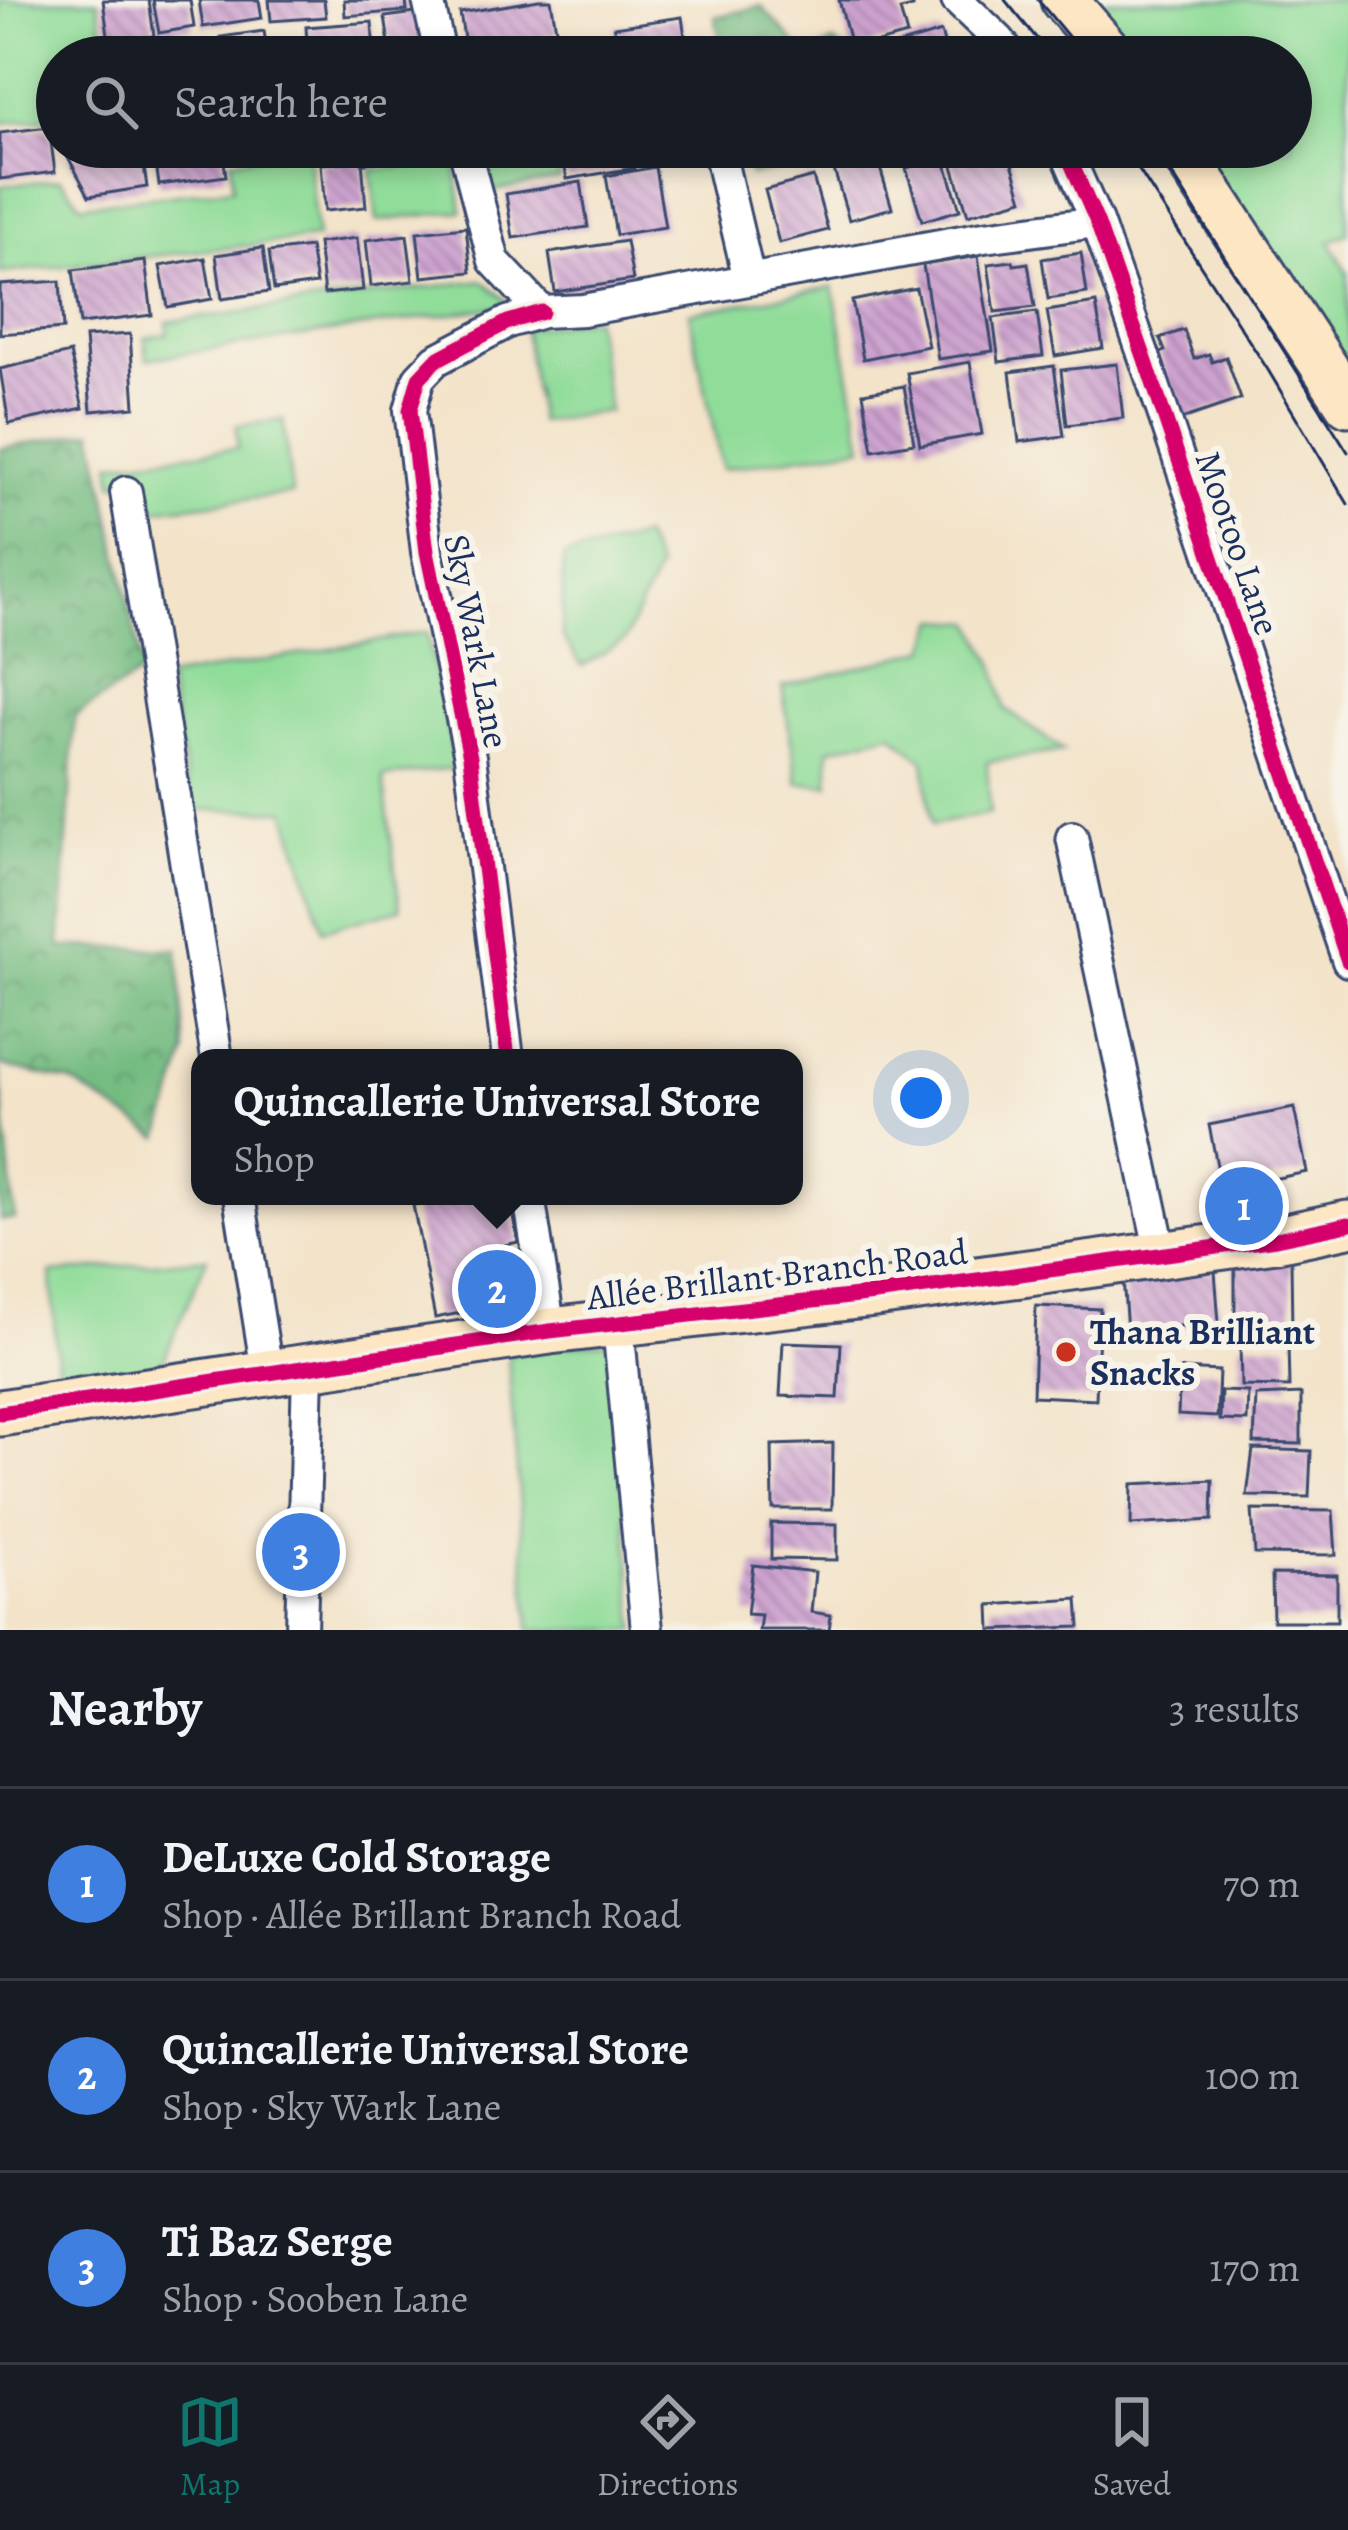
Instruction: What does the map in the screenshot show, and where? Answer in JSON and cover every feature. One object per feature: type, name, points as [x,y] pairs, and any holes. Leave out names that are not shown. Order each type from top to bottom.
[{"type":"street","points":[[428,0],[436,36]]},
{"type":"street","points":[[957,0],[996,36]]},
{"type":"street","points":[[1064,0],[1095,36]]},
{"type":"street","points":[[470,168],[494,261],[542,312]]},
{"type":"street","points":[[723,168],[749,279]]},
{"type":"street","name":"Mootoo Lane","points":[[1073,168],[1097,222],[1348,961]]},
{"type":"street","points":[[1194,168],[1348,403]]},
{"type":"street","name":"Sky Wark Lane","points":[[507,1049],[470,757],[427,552],[410,410],[419,378],[436,360],[508,322],[542,312],[583,310],[1097,222]]},
{"type":"street","points":[[126,492],[216,1049]]},
{"type":"street","points":[[1072,837],[1160,1254]]},
{"type":"street","points":[[242,1205],[288,1371],[301,1630]]},
{"type":"street","points":[[530,1205],[550,1331]]},
{"type":"street","name":"Allée Brillant Branch Road","points":[[0,1413],[550,1331],[1276,1239],[1348,1224]]},
{"type":"street","points":[[618,1325],[646,1630]]},
{"type":"green space","points":[[0,0],[98,0],[103,36],[36,36],[36,120],[0,123]]},
{"type":"green space","points":[[1078,0],[1348,0],[1348,233],[1330,242],[1348,273],[1348,376],[1207,168],[1312,168],[1312,36],[1106,36]]},
{"type":"green space","points":[[761,6],[789,36],[719,36],[715,17]]},
{"type":"green space","points":[[232,168],[309,168],[317,238],[0,273],[0,186],[61,179],[81,205],[233,188]]},
{"type":"green space","points":[[456,168],[462,211],[377,221],[371,170]]},
{"type":"green space","points":[[488,168],[558,168],[560,179],[492,191]]},
{"type":"green space","points":[[748,168],[785,168],[750,176]]},
{"type":"green space","points":[[482,280],[512,305],[147,359],[145,338],[168,334],[167,322]]},
{"type":"green space","points":[[833,287],[863,446],[722,469],[689,313]]},
{"type":"green space","points":[[594,318],[609,411],[539,422],[524,329]]},
{"type":"green space","points":[[283,420],[292,494],[150,510],[147,481],[114,484],[111,463],[238,448],[236,426]]},
{"type":"green space","points":[[93,431],[143,672],[75,716],[60,947],[178,949],[186,1054],[160,1138],[72,1082],[0,1065],[0,449]]},
{"type":"green space","points":[[643,537],[658,569],[624,641],[582,666],[562,636],[563,557]]},
{"type":"green space","points":[[937,620],[973,622],[995,666],[1005,709],[1064,751],[987,762],[990,813],[932,825],[924,761],[892,733],[829,749],[829,785],[798,783],[782,687],[927,649]]},
{"type":"green space","points":[[427,632],[456,768],[383,777],[400,909],[323,930],[286,810],[192,810],[167,678]]},
{"type":"green space","points":[[0,1069],[15,1219],[0,1220]]},
{"type":"green space","points":[[207,1258],[160,1368],[59,1395],[51,1273]]},
{"type":"green space","points":[[610,1342],[636,1630],[530,1630],[508,1360],[514,1349]]},
{"type":"building","points":[[103,0],[149,0],[154,36],[108,36]]},
{"type":"building","points":[[153,0],[190,0],[194,27],[159,33]]},
{"type":"building","points":[[199,0],[259,0],[262,18],[203,27]]},
{"type":"building","points":[[269,0],[324,0],[326,17],[271,21]]},
{"type":"building","points":[[344,0],[406,0],[407,11],[345,16]]},
{"type":"building","points":[[551,0],[557,35],[464,36],[460,13]]},
{"type":"building","points":[[839,0],[911,0],[913,7],[900,10],[907,35],[848,36]]},
{"type":"building","points":[[416,13],[419,36],[388,36],[385,17]]},
{"type":"building","points":[[682,17],[685,36],[616,36],[614,27]]},
{"type":"building","points":[[372,22],[373,36],[307,36],[306,27]]},
{"type":"building","points":[[264,31],[265,36],[228,36]]},
{"type":"building","points":[[36,129],[36,168],[54,168],[55,172],[0,179],[0,133]]},
{"type":"building","points":[[74,168],[144,168],[147,187],[89,196]]},
{"type":"building","points":[[157,168],[225,168],[226,176],[159,185]]},
{"type":"building","points":[[321,168],[363,168],[366,207],[325,211]]},
{"type":"building","points":[[565,168],[634,168],[567,179]]},
{"type":"building","points":[[655,168],[665,227],[616,235],[606,176]]},
{"type":"building","points":[[833,168],[880,168],[892,208],[849,220]]},
{"type":"building","points":[[906,168],[947,168],[960,210],[922,221]]},
{"type":"building","points":[[954,168],[1013,168],[1023,199],[968,215]]},
{"type":"building","points":[[813,177],[828,230],[779,243],[765,190]]},
{"type":"building","points":[[581,182],[588,227],[513,238],[506,194]]},
{"type":"building","points":[[466,227],[471,272],[422,277],[417,232]]},
{"type":"building","points":[[407,235],[413,281],[371,286],[366,240]]},
{"type":"building","points":[[357,238],[363,290],[324,294],[318,243]]},
{"type":"building","points":[[626,241],[633,280],[555,292],[549,253]]},
{"type":"building","points":[[310,247],[316,284],[274,290],[269,252]]},
{"type":"building","points":[[263,248],[269,292],[222,299],[216,255]]},
{"type":"building","points":[[1081,253],[1087,293],[1048,299],[1042,259]]},
{"type":"building","points":[[978,256],[993,351],[938,359],[923,265]]},
{"type":"building","points":[[205,258],[212,299],[168,307],[160,266]]},
{"type":"building","points":[[145,261],[152,315],[80,324],[73,270]]},
{"type":"building","points":[[1013,261],[1014,265],[1028,263],[1035,307],[995,312],[988,264]]},
{"type":"building","points":[[60,281],[63,329],[0,334],[0,285]]},
{"type":"building","points":[[916,288],[928,346],[863,359],[852,301]]},
{"type":"building","points":[[1096,303],[1103,348],[1055,356],[1047,311]]},
{"type":"building","points":[[1037,312],[1043,356],[999,362],[993,318]]},
{"type":"building","points":[[1184,330],[1194,359],[1209,354],[1212,362],[1226,357],[1241,399],[1182,419],[1159,354],[1165,351],[1160,338]]},
{"type":"building","points":[[130,334],[135,407],[91,411],[85,337]]},
{"type":"building","points":[[70,353],[83,408],[9,424],[0,369]]},
{"type":"building","points":[[970,362],[982,434],[920,445],[907,373]]},
{"type":"building","points":[[1117,364],[1123,418],[1067,425],[1061,370]]},
{"type":"building","points":[[1054,366],[1064,436],[1019,442],[1010,372]]},
{"type":"building","points":[[904,386],[914,443],[873,450],[863,393]]},
{"type":"building","points":[[1294,1108],[1307,1172],[1268,1180],[1275,1212],[1228,1221],[1209,1125]]},
{"type":"building","points":[[413,1205],[511,1205],[518,1242],[505,1245],[517,1302],[435,1318]]},
{"type":"building","points":[[1235,1258],[1291,1258],[1292,1332],[1235,1332]]},
{"type":"building","points":[[1215,1271],[1219,1323],[1127,1330],[1123,1278]]},
{"type":"building","name":"Thana Brilliant Snacks","points":[[1036,1306],[1100,1309],[1096,1399],[1033,1396]]},
{"type":"building","points":[[783,1342],[841,1344],[838,1398],[780,1396]]},
{"type":"building","points":[[1240,1343],[1288,1344],[1289,1387],[1241,1386]]},
{"type":"building","points":[[1180,1369],[1219,1371],[1217,1417],[1178,1415]]},
{"type":"building","points":[[1221,1391],[1248,1392],[1247,1421],[1220,1420]]},
{"type":"building","points":[[1301,1394],[1301,1444],[1254,1443],[1256,1396]]},
{"type":"building","points":[[833,1443],[832,1509],[773,1509],[772,1445]]},
{"type":"building","points":[[1253,1449],[1311,1451],[1309,1497],[1247,1496]]},
{"type":"building","points":[[1213,1480],[1212,1520],[1131,1525],[1132,1484]]},
{"type":"building","points":[[1252,1510],[1333,1511],[1336,1555],[1255,1554]]},
{"type":"building","points":[[771,1523],[837,1524],[837,1560],[771,1559]]},
{"type":"building","points":[[753,1565],[815,1572],[811,1612],[831,1615],[829,1630],[759,1630],[761,1615],[747,1614]]},
{"type":"building","points":[[1272,1574],[1337,1575],[1337,1621],[1273,1621]]},
{"type":"building","points":[[1078,1599],[1080,1627],[991,1630],[990,1605]]},
{"type":"tram line","points":[[1005,0],[1035,36]]},
{"type":"tram line","points":[[1038,0],[1068,36]]},
{"type":"tram line","points":[[1138,168],[1348,504]]},
{"type":"tram line","points":[[1168,168],[1348,452]]},
{"type":"cycle path","points":[[1073,168],[1146,362],[1348,961]]},
{"type":"cycle path","points":[[507,1049],[470,757],[427,552],[410,410],[419,378],[436,360],[508,322],[542,312]]},
{"type":"cycle path","points":[[0,1413],[550,1331],[875,1294],[1276,1239],[1348,1224]]},
{"type":"place","name":"DeLuxe Cold Storage","points":[[1244,1206]]},
{"type":"place","name":"Quincallerie Universal Store","points":[[497,1289]]},
{"type":"place","name":"Thana Brilliant Snacks","points":[[1066,1352]]},
{"type":"place","name":"Ti Baz Serge","points":[[301,1552]]}]
